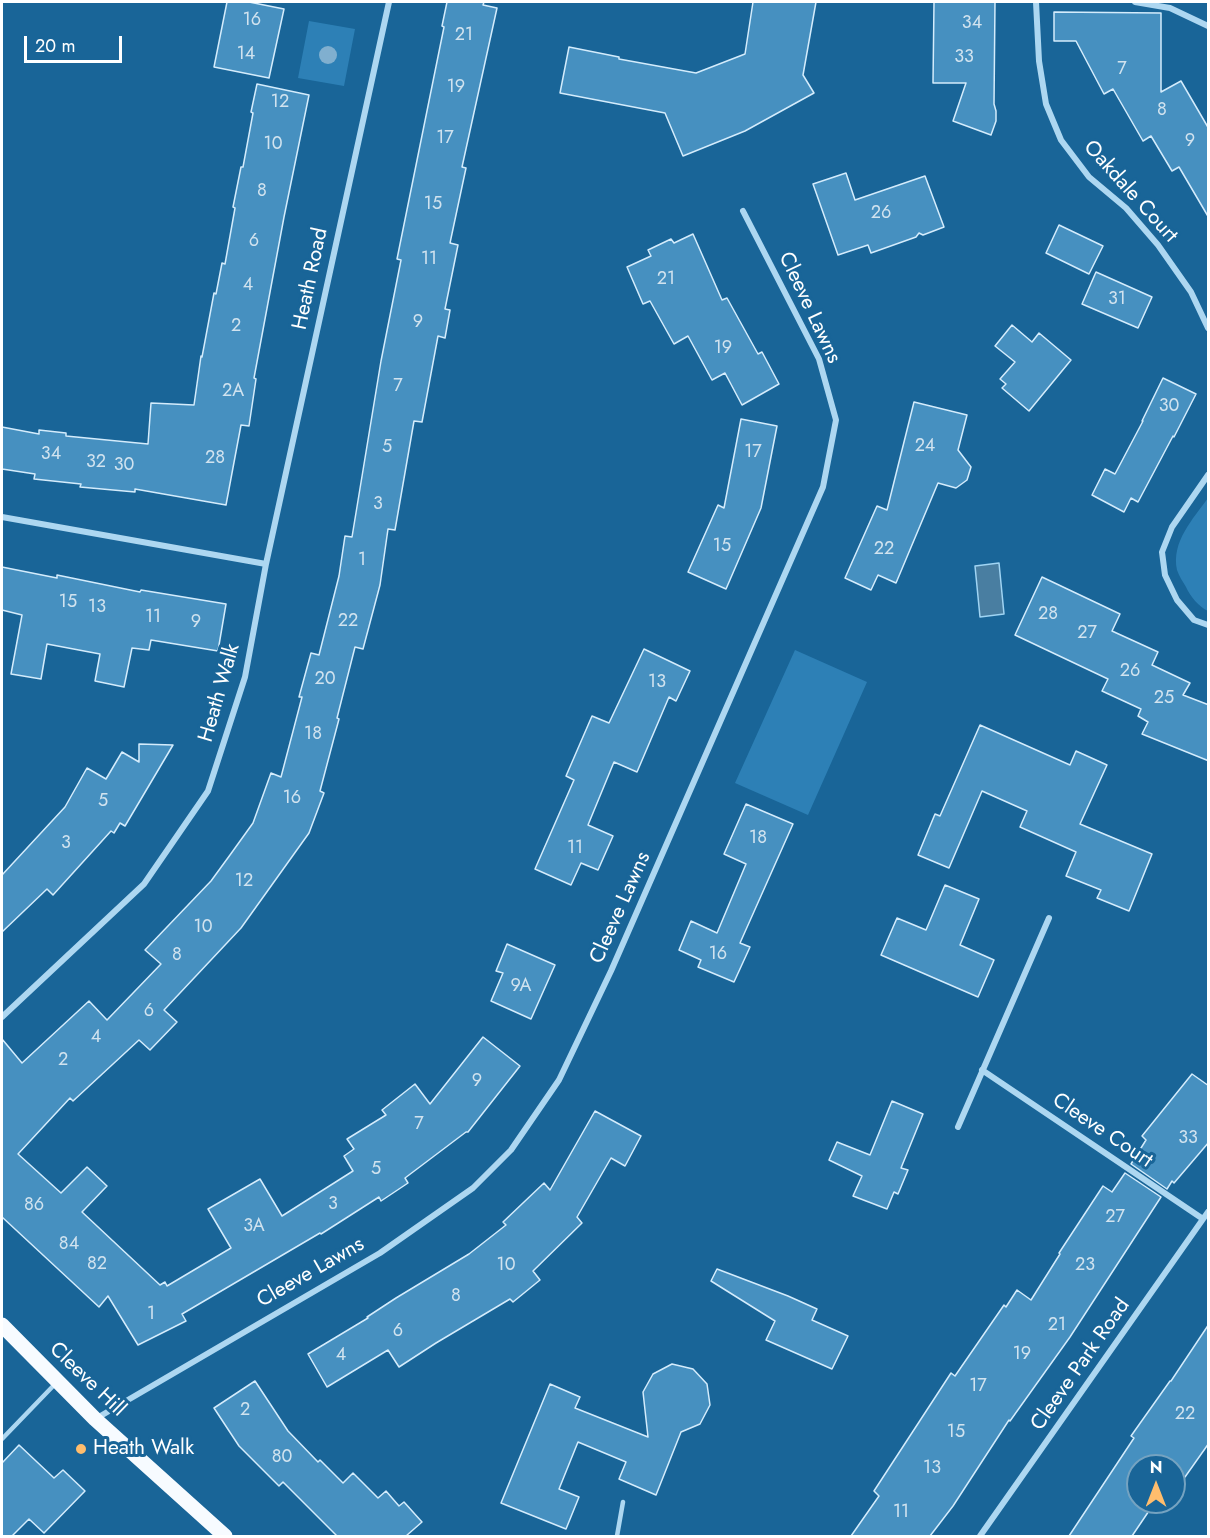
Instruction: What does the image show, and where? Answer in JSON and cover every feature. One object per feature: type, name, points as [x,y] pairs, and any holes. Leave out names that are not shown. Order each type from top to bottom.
[{"type":"main road","name":"Cleeve Hill","points":[[2,1325],[95,1419],[225,1536]]},
{"type":"street","name":"Heath Road","points":[[266,564],[389,2]]},
{"type":"street","name":"Oakdale Court","points":[[1036,2],[1039,61],[1046,104],[1061,140],[1089,177],[1126,208],[1158,245],[1191,292],[1209,328]]},
{"type":"street","points":[[1135,2],[1170,8],[1209,26]]},
{"type":"street","name":"Cleeve Lawns","points":[[95,1419],[380,1252],[473,1188],[511,1150],[559,1080],[611,971],[823,487],[836,420],[819,359],[743,211]]},
{"type":"street","points":[[1209,475],[1172,527],[1162,552],[1165,575],[1177,600],[1194,620],[1209,625]]},
{"type":"street","points":[[2,517],[266,564]]},
{"type":"street","name":"Heath Walk","points":[[2,1017],[144,884],[208,791],[245,677],[266,564]]},
{"type":"street","points":[[958,1127],[1049,918]]},
{"type":"street","name":"Cleeve Court","points":[[982,1070],[1203,1219]]},
{"type":"street","name":"Cleeve Park Road","points":[[980,1536],[1209,1212]]},
{"type":"lane","points":[[2,1439],[58,1381]]},
{"type":"lane","points":[[617,1536],[623,1502]]},
{"type":"shaded area","points":[[309,21],[355,29],[344,86],[298,78]]},
{"type":"shaded area","points":[[1208,498],[1208,611],[1190,594],[1177,570],[1176,560],[1180,540]]},
{"type":"shaded area","points":[[999,563],[1004,614],[980,617],[975,566]]},
{"type":"shaded area","points":[[795,650],[867,682],[808,815],[735,783]]},
{"type":"building","points":[[227,2],[249,2],[284,9],[269,78],[214,67]]},
{"type":"building","points":[[447,2],[484,2],[483,5],[497,8],[462,167],[466,168],[450,243],[458,245],[445,309],[450,310],[445,338],[438,336],[422,422],[414,421],[395,530],[388,529],[380,585],[363,649],[355,647],[320,791],[324,793],[309,833],[241,928],[164,1010],[177,1022],[150,1050],[139,1040],[73,1101],[70,1098],[18,1154],[61,1193],[87,1167],[107,1186],[82,1212],[160,1285],[165,1282],[167,1286],[231,1248],[208,1209],[260,1179],[282,1216],[353,1171],[344,1156],[354,1149],[347,1139],[386,1115],[382,1110],[415,1084],[430,1104],[483,1037],[520,1066],[468,1132],[405,1178],[408,1183],[381,1201],[379,1197],[321,1234],[182,1314],[186,1321],[138,1345],[108,1296],[99,1307],[2,1217],[2,1039],[22,1063],[89,1001],[107,1020],[161,964],[145,950],[211,881],[253,823],[271,773],[281,777],[311,653],[319,655],[339,576],[345,536],[352,537],[381,361],[401,260],[397,259],[444,27],[442,26]]},
{"type":"building","points":[[753,2],[816,2],[803,75],[814,93],[745,131],[683,156],[665,113],[560,93],[569,47],[696,73],[745,54]]},
{"type":"building","points":[[934,2],[995,2],[994,104],[996,121],[991,135],[953,121],[966,83],[933,83]]},
{"type":"building","points":[[1054,12],[1161,13],[1161,92],[1181,81],[1209,129],[1209,218],[1179,167],[1172,171],[1151,136],[1143,141],[1113,89],[1104,94],[1076,41],[1054,41]]},
{"type":"building","points":[[257,84],[309,95],[254,378],[256,379],[249,426],[241,425],[226,505],[135,489],[135,492],[80,487],[81,484],[34,479],[35,474],[2,469],[2,427],[39,434],[39,430],[66,433],[66,436],[148,444],[151,403],[194,405],[214,293],[216,294],[222,263],[225,264],[235,208],[233,207],[241,167],[243,167]]},
{"type":"building","points":[[846,173],[855,200],[925,176],[944,227],[923,235],[919,233],[916,237],[871,253],[868,245],[838,255],[813,184]]},
{"type":"building","points":[[1059,225],[1103,246],[1089,274],[1046,253]]},
{"type":"building","points":[[693,234],[722,300],[727,298],[758,354],[762,352],[779,384],[742,405],[725,373],[712,380],[688,336],[674,344],[650,301],[643,304],[627,267],[651,256],[648,250],[671,239],[674,243]]},
{"type":"building","points":[[1096,272],[1152,297],[1138,328],[1082,304]]},
{"type":"building","points":[[1012,325],[1032,342],[1039,333],[1071,360],[1029,411],[1002,388],[1006,384],[1000,379],[1015,362],[995,346]]},
{"type":"building","points":[[1163,378],[1196,394],[1138,502],[1131,498],[1124,512],[1092,495],[1105,469],[1115,474]]},
{"type":"building","points":[[914,402],[967,415],[958,450],[971,467],[967,480],[956,488],[938,483],[896,583],[878,575],[871,590],[845,578],[877,506],[887,510]]},
{"type":"building","points":[[741,419],[777,426],[761,508],[726,589],[688,572],[718,505],[724,508]]},
{"type":"building","points":[[2,567],[57,578],[57,575],[140,592],[141,590],[226,604],[218,651],[151,640],[149,650],[132,648],[124,687],[95,681],[100,654],[47,644],[41,679],[11,674],[22,615],[2,610]]},
{"type":"building","points":[[1042,577],[1120,614],[1112,631],[1158,652],[1152,665],[1190,683],[1183,695],[1209,705],[1209,761],[1142,734],[1148,722],[1138,716],[1141,709],[1102,691],[1108,679],[1015,635]]},
{"type":"building","points":[[644,649],[690,671],[676,701],[669,697],[637,772],[614,762],[588,825],[613,836],[598,870],[581,863],[571,885],[535,869],[574,780],[566,776],[592,716],[609,723]]},
{"type":"building","points":[[980,725],[1070,765],[1076,751],[1107,765],[1080,824],[1152,854],[1129,911],[1097,898],[1101,890],[1066,876],[1076,852],[1020,827],[1027,811],[982,791],[949,868],[918,855],[935,814],[940,816]]},
{"type":"building","points":[[139,744],[173,745],[125,826],[120,823],[114,833],[111,831],[53,895],[47,889],[2,932],[2,875],[65,807],[87,768],[106,779],[122,752],[139,762]]},
{"type":"building","points":[[746,804],[793,824],[740,943],[750,947],[734,982],[698,967],[701,960],[679,950],[691,921],[717,933],[746,864],[724,854]]},
{"type":"building","points":[[945,885],[979,899],[960,945],[994,960],[978,997],[881,955],[897,918],[926,930]]},
{"type":"building","points":[[507,944],[555,965],[531,1019],[491,1001],[503,973],[496,971]]},
{"type":"building","points":[[1192,1074],[1209,1086],[1209,1142],[1167,1189],[1131,1164],[1146,1140],[1142,1136]]},
{"type":"building","points":[[892,1101],[923,1114],[901,1168],[908,1170],[898,1194],[894,1192],[887,1209],[853,1196],[862,1176],[829,1160],[837,1142],[870,1155]]},
{"type":"building","points":[[595,1111],[641,1136],[625,1166],[611,1158],[577,1217],[582,1223],[533,1271],[540,1280],[513,1302],[510,1299],[399,1367],[388,1350],[327,1387],[308,1354],[469,1254],[506,1225],[503,1222],[544,1183],[550,1190]]},
{"type":"building","points":[[1125,1173],[1161,1197],[1070,1337],[1009,1420],[953,1506],[930,1536],[851,1536],[879,1496],[874,1491],[951,1373],[955,1376],[1017,1290],[1031,1300],[1103,1186],[1112,1192]]},
{"type":"building","points":[[717,1269],[817,1309],[812,1320],[848,1336],[832,1369],[766,1340],[775,1321],[711,1281]]},
{"type":"building","points":[[1209,1324],[1209,1443],[1186,1476],[1186,1454],[1126,1454],[1126,1514],[1147,1514],[1132,1536],[1069,1536],[1134,1438],[1131,1436]]},
{"type":"building","points":[[672,1364],[693,1369],[707,1384],[710,1405],[700,1424],[681,1432],[656,1495],[619,1479],[626,1462],[578,1442],[559,1489],[579,1497],[566,1529],[501,1503],[550,1384],[580,1397],[575,1408],[648,1437],[643,1392],[653,1374]]},
{"type":"building","points":[[255,1381],[288,1431],[318,1462],[320,1460],[343,1483],[353,1473],[378,1498],[386,1491],[399,1506],[404,1502],[422,1522],[406,1536],[337,1536],[283,1482],[279,1486],[239,1446],[214,1408]]},
{"type":"building","points":[[19,1445],[54,1478],[63,1470],[85,1491],[44,1533],[29,1519],[12,1536],[2,1536],[2,1463]]},
{"type":"place","name":"Heath Walk","points":[[81,1449]]}]
